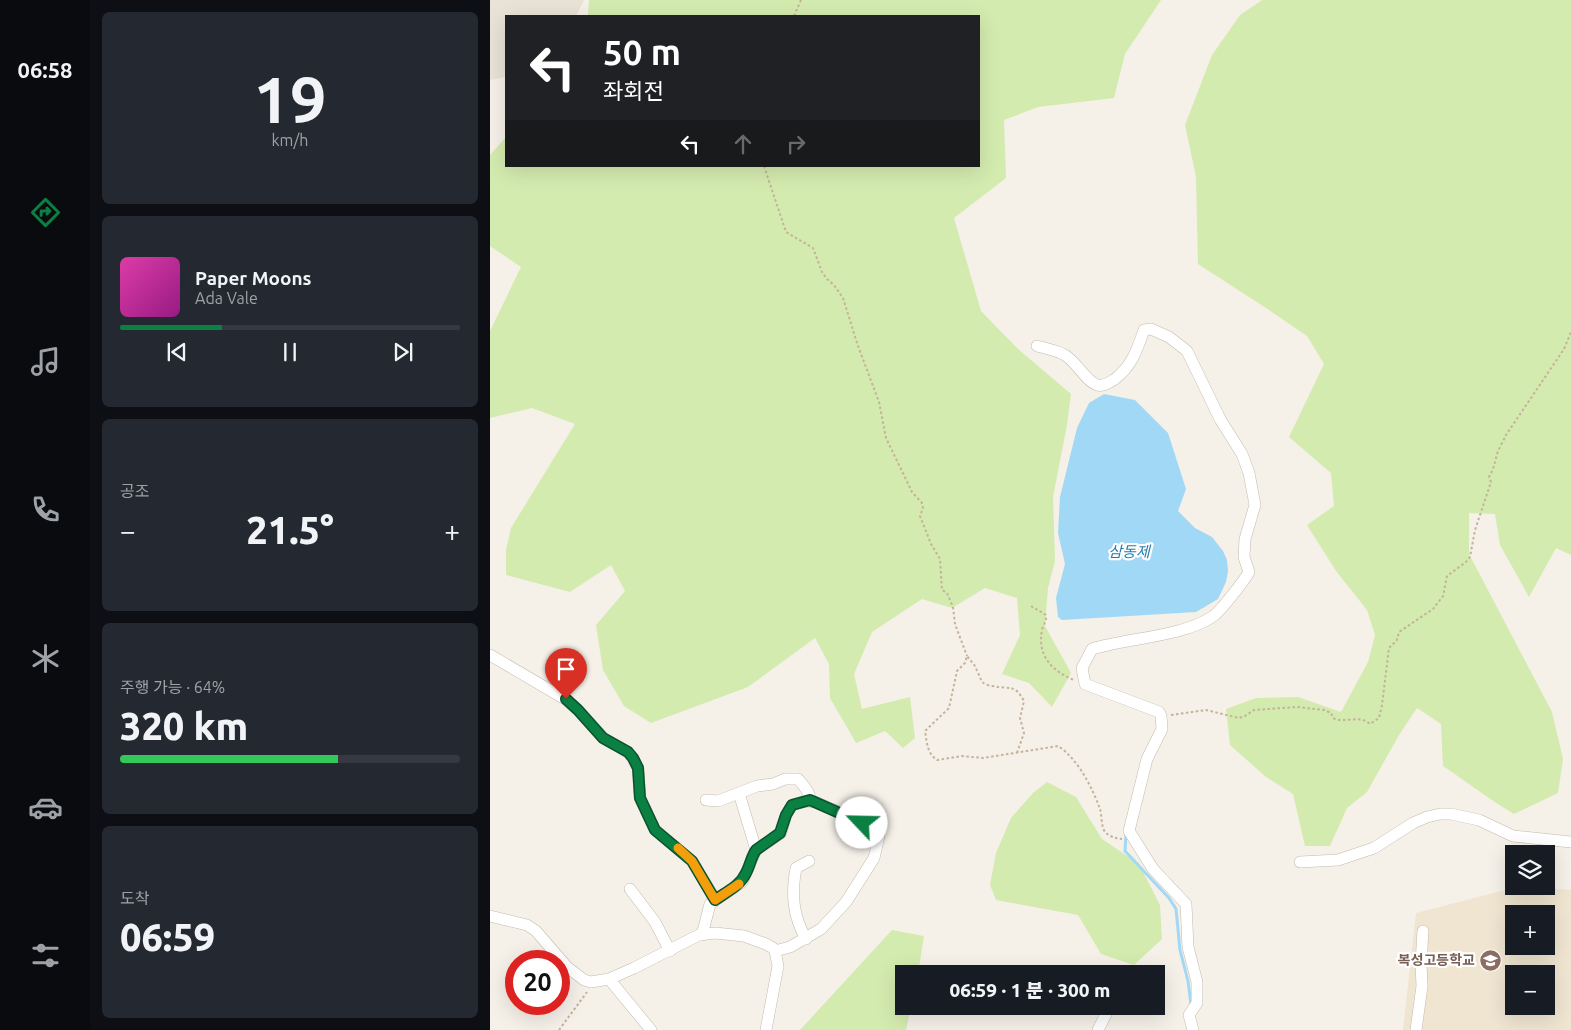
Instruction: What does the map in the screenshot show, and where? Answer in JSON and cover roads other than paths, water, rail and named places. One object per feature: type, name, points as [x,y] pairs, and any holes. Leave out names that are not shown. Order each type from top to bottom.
[{"type":"street","points":[[1037,346],[1063,354],[1098,386],[1107,384],[1124,371],[1134,358],[1144,330],[1152,329],[1169,336],[1187,351],[1220,419],[1242,454],[1249,473],[1255,505],[1245,538],[1244,557],[1249,572],[1244,580],[1213,616],[1178,630],[1092,649],[1082,668],[1085,684],[1159,712],[1161,716],[1162,729],[1148,759],[1129,832],[1153,869],[1186,904],[1188,947],[1196,982],[1197,1003],[1188,1015],[1192,1030]]},
{"type":"street","points":[[490,655],[566,699],[603,738],[628,752],[638,768],[640,798],[655,830],[692,861],[715,900]]},
{"type":"street","points":[[706,800],[718,801],[757,786],[773,784],[785,779],[798,779],[806,788],[810,800]]},
{"type":"street","points":[[739,793],[756,850]]},
{"type":"street","points":[[702,935],[707,910],[715,900],[742,882],[756,850],[780,833],[786,815],[792,805],[810,800],[879,829],[874,858],[846,902],[821,929],[806,939],[775,952]]},
{"type":"street","points":[[1300,862],[1338,860],[1374,848],[1413,824],[1427,817],[1440,814],[1466,816],[1513,836],[1571,842]]},
{"type":"street","points":[[806,939],[794,911],[793,884],[796,868],[809,861]]},
{"type":"street","points":[[630,889],[655,922],[670,951]]},
{"type":"street","points":[[490,916],[527,925],[536,931],[567,967],[584,980],[591,982],[609,979],[702,935],[715,932],[744,936],[766,944],[773,948],[778,966],[766,1030]]},
{"type":"street","points":[[1416,1030],[1422,986],[1423,931]]},
{"type":"street","points":[[609,979],[651,1030]]},
{"type":"street","points":[[1098,1030],[1106,1015]]},
{"type":"water","name":"삼동제","points":[[1104,394],[1135,400],[1168,433],[1186,489],[1178,511],[1195,528],[1212,537],[1223,551],[1227,560],[1226,582],[1218,599],[1196,612],[1062,620],[1058,617],[1056,598],[1065,564],[1058,533],[1060,497],[1077,428],[1089,403]]},
{"type":"waterway","points":[[1126,834],[1125,851],[1169,898],[1176,909],[1180,950],[1188,981],[1191,1004]]},
{"type":"place","name":"복성고등학교","points":[[1491,960]]}]
